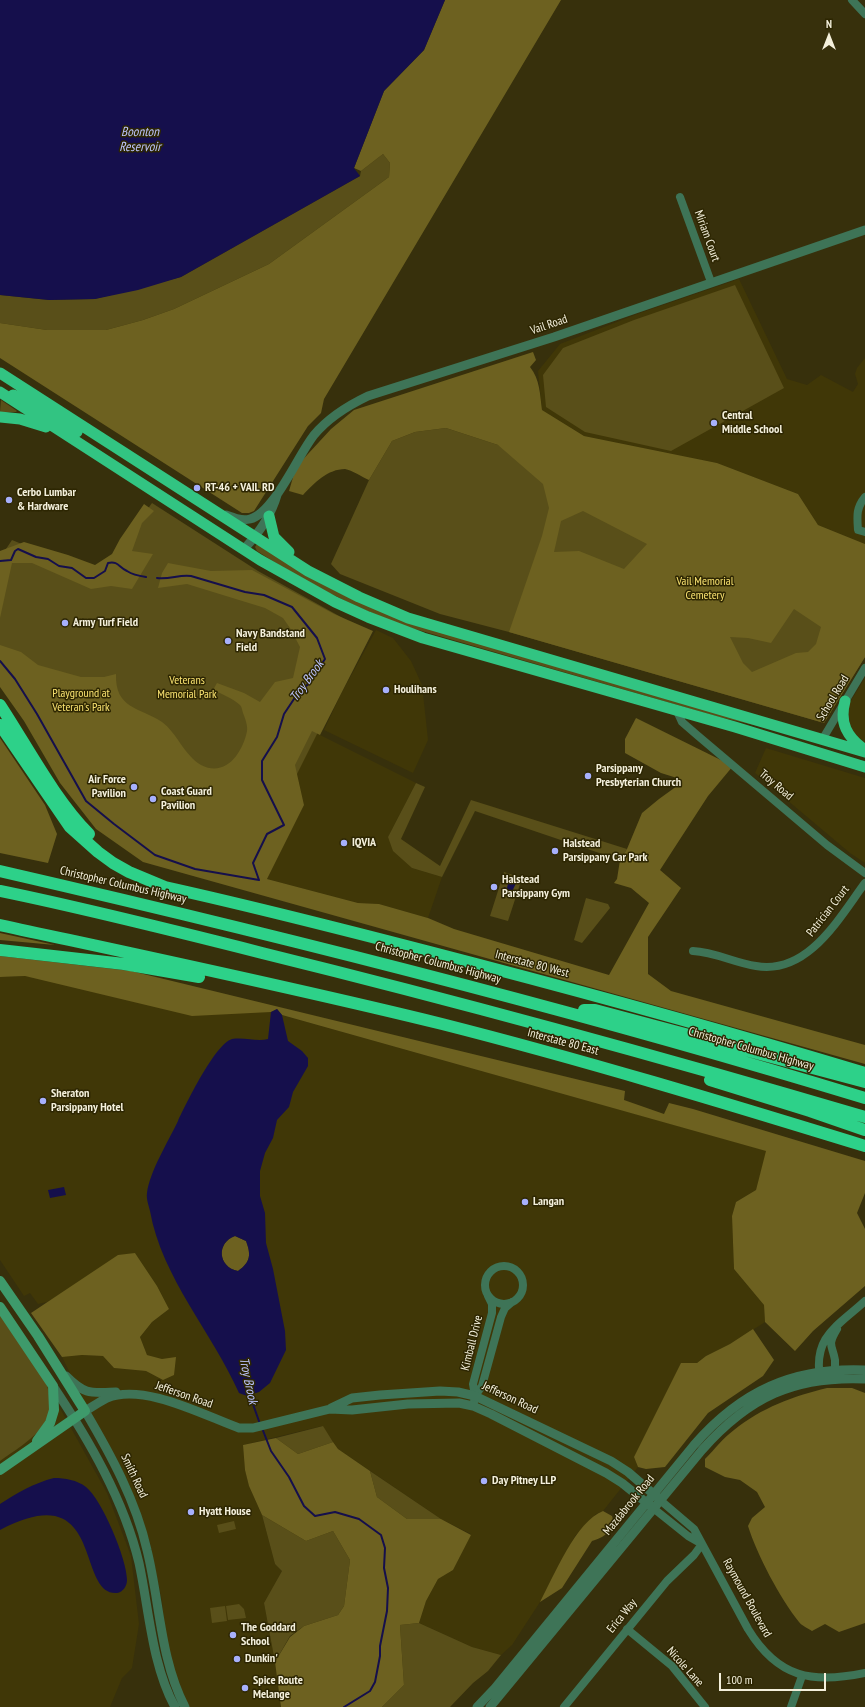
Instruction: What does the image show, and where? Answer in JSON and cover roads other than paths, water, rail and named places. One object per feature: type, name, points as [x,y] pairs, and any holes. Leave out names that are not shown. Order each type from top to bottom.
[{"type":"highway","points":[[0,373],[317,576],[359,597],[408,618],[865,752]]},
{"type":"highway","points":[[1,393],[16,396],[29,401],[139,471],[193,497]]},
{"type":"highway","points":[[1,393],[260,560],[335,602],[423,638],[735,727],[865,767]]},
{"type":"highway","points":[[0,417],[20,419],[64,434]]},
{"type":"highway","points":[[269,516],[272,530],[283,548],[317,576]]},
{"type":"highway","points":[[845,701],[842,712],[845,725],[853,739],[865,752]]},
{"type":"highway","points":[[0,705],[66,807],[78,824],[91,837],[132,865],[166,879],[190,893]]},
{"type":"highway","name":"Interstate 80 West","points":[[0,725],[70,827],[98,852],[129,872],[165,887],[394,943],[540,981],[763,1042],[865,1072]]},
{"type":"highway","points":[[735,727],[775,734],[801,742],[818,743],[822,740]]},
{"type":"highway","name":"Christopher Columbus Highway","points":[[0,871],[311,944],[564,1010],[865,1098]]},
{"type":"highway","points":[[0,891],[391,984],[688,1065],[865,1117]]},
{"type":"highway","name":"Interstate 80 East","points":[[0,925],[250,979],[537,1049],[865,1146]]},
{"type":"highway","points":[[0,950],[124,964],[226,981],[250,979]]},
{"type":"highway","points":[[564,1010],[595,1010],[865,1082]]},
{"type":"highway","points":[[688,1065],[701,1077],[865,1130]]},
{"type":"main road","name":"Smith Road","points":[[0,1281],[86,1411]]},
{"type":"main road","points":[[0,1307],[53,1386],[54,1410],[50,1423],[33,1446]]},
{"type":"main road","name":"Jefferson Road","points":[[0,1470],[86,1411]]},
{"type":"street","points":[[852,0],[865,14]]},
{"type":"street","name":"Miriam Court","points":[[680,197],[711,282]]},
{"type":"street","name":"Vail Road","points":[[217,513],[237,519],[248,520],[262,513],[278,493],[312,437],[339,411],[350,404],[378,393],[554,337],[865,230]]},
{"type":"street","name":"Vail Road","points":[[244,549],[256,537],[269,516],[278,493]]},
{"type":"street","points":[[865,497],[859,505],[857,511],[858,530],[865,532]]},
{"type":"street","name":"School Road","points":[[822,740],[865,668]]},
{"type":"street","name":"Troy Road","points":[[677,711],[682,722],[697,736],[827,845],[865,873]]},
{"type":"street","name":"Patrician Court","points":[[693,951],[704,951],[758,967],[775,966],[793,961],[808,953],[818,943],[865,883]]},
{"type":"street","name":"Kimball Drive","points":[[473,1406],[476,1396],[482,1386],[501,1317],[505,1308],[521,1293],[523,1280],[517,1270],[506,1265],[494,1268],[486,1277],[485,1284],[492,1304],[492,1313],[474,1384],[476,1396]]},
{"type":"street","points":[[488,1296],[499,1303],[512,1302]]},
{"type":"street","points":[[819,1375],[820,1348],[826,1336],[865,1301]]},
{"type":"street","points":[[835,1374],[835,1360],[830,1347],[832,1337],[842,1322]]},
{"type":"street","points":[[58,1368],[77,1387],[86,1392],[130,1392],[139,1395]]},
{"type":"street","points":[[835,1374],[865,1370]]},
{"type":"street","points":[[835,1374],[865,1379]]},
{"type":"street","name":"Mazdabrook Road","points":[[490,1707],[657,1497],[719,1431],[739,1414],[773,1394],[819,1375],[835,1374]]},
{"type":"street","points":[[53,1386],[75,1418],[119,1505],[139,1562],[162,1676],[175,1707]]},
{"type":"street","name":"Jefferson Road","points":[[86,1411],[107,1398],[126,1395],[139,1395],[165,1400],[239,1428],[253,1428],[330,1409],[352,1398],[440,1391],[458,1392],[476,1396],[611,1462],[628,1472],[657,1497]]},
{"type":"street","name":"Jefferson Road","points":[[330,1409],[352,1410],[444,1402],[473,1406],[606,1473],[622,1483],[650,1506]]},
{"type":"street","name":"Smith Road","points":[[86,1411],[108,1451],[139,1519],[152,1570],[170,1668],[179,1695],[185,1707]]},
{"type":"street","name":"Raymound Boulevard","points":[[657,1497],[694,1529],[757,1643],[778,1664],[802,1676],[832,1678],[865,1673]]},
{"type":"street","name":"Mazdabrook Road","points":[[478,1707],[650,1506]]},
{"type":"street","name":"Raymound Boulevard","points":[[650,1506],[688,1536],[702,1544]]},
{"type":"street","name":"Erica Way","points":[[564,1707],[671,1576],[694,1555],[702,1544]]},
{"type":"street","name":"Nicole Lane","points":[[627,1629],[672,1666],[705,1707]]},
{"type":"street","points":[[791,1707],[802,1676]]},
{"type":"water","name":"Boonton Reservoir","points":[[0,0],[445,0],[424,50],[384,91],[354,168],[360,176],[181,277],[138,290],[95,299],[49,300],[0,295]]},
{"type":"water","points":[[509,879],[517,881],[510,896],[502,894],[504,887],[507,888]]},
{"type":"water","points":[[277,1009],[282,1015],[288,1041],[302,1051],[308,1058],[308,1066],[293,1092],[289,1107],[277,1120],[273,1138],[265,1153],[260,1171],[260,1196],[265,1213],[266,1243],[273,1269],[285,1331],[286,1350],[270,1383],[259,1392],[247,1396],[239,1393],[228,1370],[176,1282],[156,1236],[147,1195],[152,1175],[160,1157],[194,1089],[210,1063],[225,1043],[232,1039],[268,1039],[271,1012]],"holes":[[[235,1236],[246,1241],[249,1250],[248,1261],[238,1271],[231,1269],[223,1260],[222,1249],[229,1239]]]},
{"type":"water","points":[[64,1187],[66,1195],[50,1198],[48,1190]]},
{"type":"water","points":[[54,1478],[71,1480],[86,1487],[99,1504],[112,1530],[123,1558],[127,1582],[121,1591],[117,1593],[104,1589],[96,1577],[82,1542],[73,1526],[57,1517],[34,1517],[0,1530],[0,1504],[26,1489]]},
{"type":"waterway","name":"Troy Brook","points":[[0,561],[11,560],[15,551],[18,549],[36,557],[48,559],[59,566],[72,568],[86,578],[94,578],[105,571],[108,563],[114,563],[138,576],[146,577]]},
{"type":"waterway","name":"Troy Brook","points":[[0,661],[15,679],[37,714],[86,801],[155,855],[195,869],[259,880],[253,863],[267,834],[284,825],[262,780],[262,761],[277,737],[284,714],[294,699],[308,684],[325,659],[317,638],[292,607],[264,595],[245,592],[191,576],[157,578]]},
{"type":"waterway","name":"Troy Brook","points":[[249,1393],[260,1424]]},
{"type":"waterway","name":"Troy Brook","points":[[262,1428],[271,1451],[289,1477],[304,1506],[315,1516],[335,1512],[359,1519],[381,1535],[385,1548],[384,1568],[388,1588],[387,1611],[375,1682],[370,1691],[344,1707]]},
{"type":"place","name":"Central Middle School","points":[[714,423]]},
{"type":"place","name":"RT-46 + VAIL RD","points":[[197,488]]},
{"type":"place","name":"Cerbo Lumbar & Hardware","points":[[9,500]]},
{"type":"place","name":"Army Turf Field","points":[[65,623]]},
{"type":"place","name":"Navy Bandstand Field","points":[[228,641]]},
{"type":"place","name":"Houlihans","points":[[386,690]]},
{"type":"place","name":"Parsippany Presbyterian Church","points":[[588,776]]},
{"type":"place","name":"Air Force Pavilion","points":[[134,787]]},
{"type":"place","name":"Coast Guard Pavilion","points":[[153,799]]},
{"type":"place","name":"IQVIA","points":[[344,843]]},
{"type":"place","name":"Halstead Parsippany Car Park","points":[[555,851]]},
{"type":"place","name":"Halstead Parsippany Gym","points":[[494,887]]},
{"type":"place","name":"Sheraton Parsippany Hotel","points":[[43,1101]]},
{"type":"place","name":"Langan","points":[[525,1202]]},
{"type":"place","name":"Day Pitney LLP","points":[[484,1481]]},
{"type":"place","name":"Hyatt House","points":[[191,1512]]},
{"type":"place","name":"The Goddard School","points":[[233,1635]]},
{"type":"place","name":"Dunkin'","points":[[237,1659]]},
{"type":"place","name":"Spice Route Melange","points":[[245,1688]]},
{"type":"park label","name":"Vail Memorial Cemetery","points":[[705,589]]},
{"type":"park label","name":"Veterans Memorial Park","points":[[187,688]]},
{"type":"park label","name":"Playground at Veteran's Park","points":[[81,701]]}]
